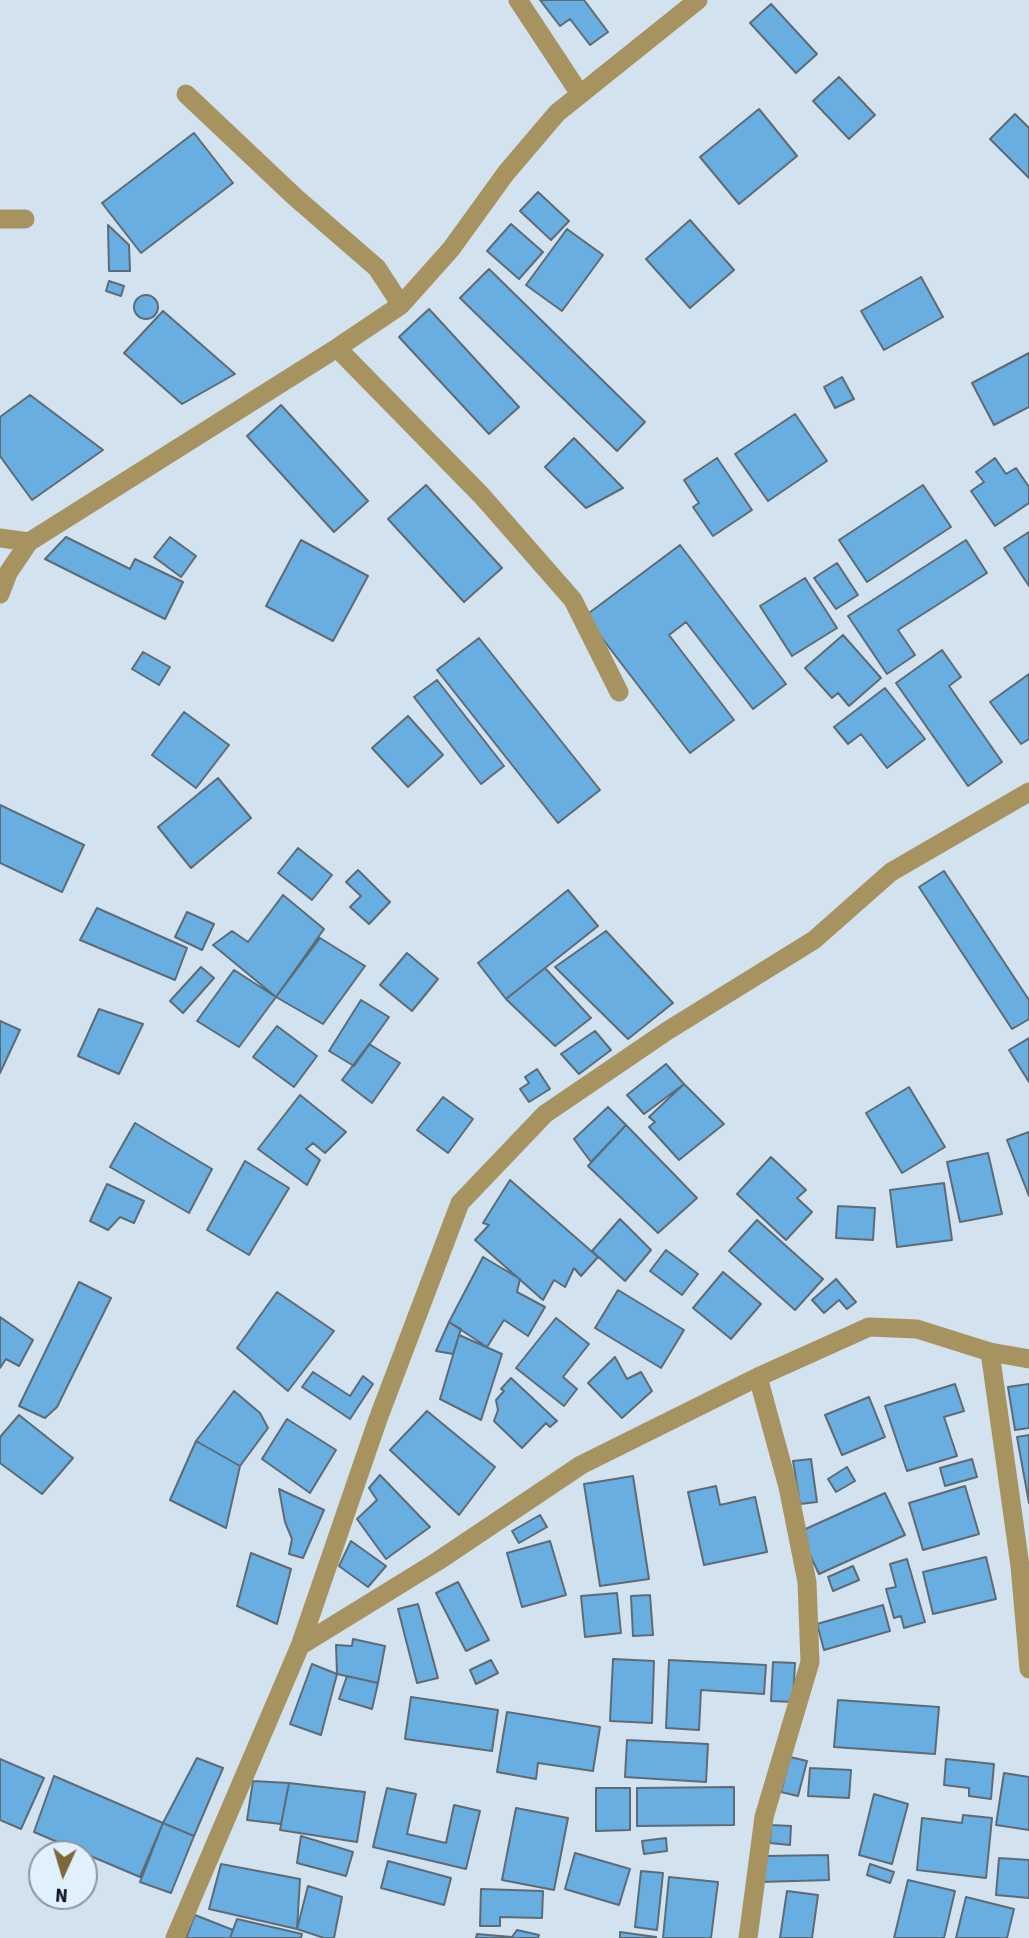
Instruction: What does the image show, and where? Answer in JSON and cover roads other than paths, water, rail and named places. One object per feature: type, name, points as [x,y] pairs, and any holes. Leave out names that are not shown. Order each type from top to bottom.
[{"type":"street","points":[[518,0],[580,94]]},
{"type":"street","points":[[0,594],[8,573],[29,542],[401,305],[451,249],[506,173],[557,113],[698,0]]},
{"type":"street","points":[[186,94],[295,197],[377,268],[401,305]]},
{"type":"street","points":[[0,219],[25,219]]},
{"type":"street","points":[[337,348],[482,496],[573,600],[620,692]]},
{"type":"street","points":[[0,538],[29,542]]},
{"type":"street","points":[[175,1938],[300,1646],[378,1419],[460,1203],[545,1114],[667,1031],[814,940],[891,872],[1029,792]]},
{"type":"street","points":[[300,1646],[438,1561],[581,1465],[758,1377],[869,1327],[917,1329],[990,1352],[1029,1359]]},
{"type":"street","points":[[990,1352],[1020,1566],[1029,1669]]},
{"type":"street","points":[[748,1938],[764,1817],[810,1662],[807,1582],[788,1487],[758,1377]]}]
